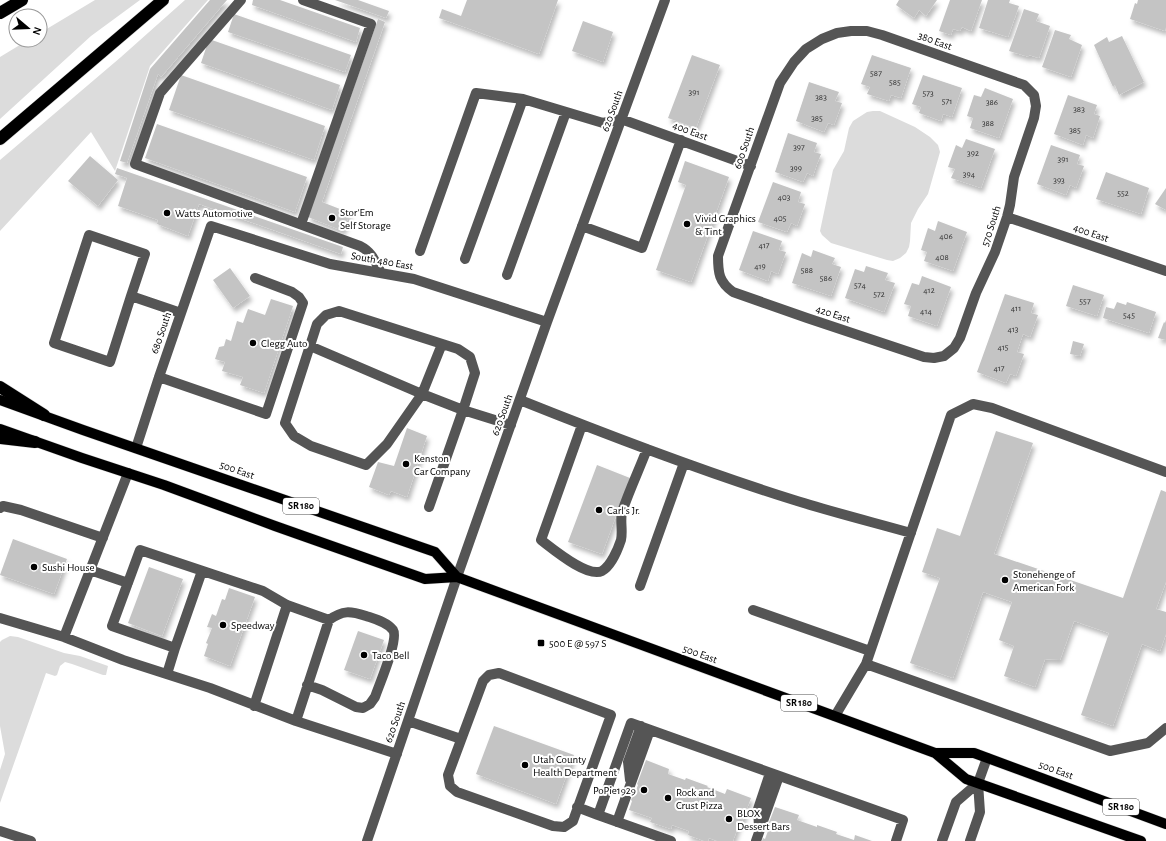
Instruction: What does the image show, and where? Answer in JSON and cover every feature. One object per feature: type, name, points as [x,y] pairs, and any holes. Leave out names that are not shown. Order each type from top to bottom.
[{"type":"highway","points":[[0,13],[22,0]]},
{"type":"highway","points":[[0,139],[163,0]]},
{"type":"highway","points":[[0,387],[44,415]]},
{"type":"highway","points":[[0,438],[35,442]]},
{"type":"main road","name":"500 East","points":[[0,400],[435,552],[457,577]]},
{"type":"main road","name":"500 East","points":[[0,429],[164,485],[425,579],[457,577],[935,754],[966,779],[1141,841]]},
{"type":"main road","name":"500 East","points":[[935,754],[974,754],[1166,824]]},
{"type":"street","points":[[241,0],[160,93],[135,164],[360,246],[368,250],[381,273]]},
{"type":"street","points":[[301,224],[371,24],[303,0]]},
{"type":"street","name":"620 South","points":[[367,841],[457,577],[547,322],[665,0]]},
{"type":"street","name":"380 East","points":[[822,39],[837,33],[867,31],[1024,85],[1034,95]]},
{"type":"street","name":"600 South","points":[[721,280],[718,268],[718,256],[780,83],[794,62],[806,49],[822,39]]},
{"type":"street","points":[[420,251],[476,93],[523,99],[602,123],[621,119]]},
{"type":"street","name":"570 South","points":[[944,356],[954,348],[960,338],[976,293],[995,252],[1007,217],[1014,177],[1034,118],[1036,106],[1034,95]]},
{"type":"street","points":[[465,258],[523,99]]},
{"type":"street","points":[[507,275],[566,112]]},
{"type":"street","name":"400 East","points":[[621,119],[751,166]]},
{"type":"street","points":[[582,226],[642,248],[681,140]]},
{"type":"street","name":"400 East","points":[[1007,217],[1166,271]]},
{"type":"street","name":"South 480 East","points":[[211,226],[330,264],[414,278],[547,322]]},
{"type":"street","name":"680 South","points":[[136,448],[159,376],[211,226]]},
{"type":"street","points":[[89,235],[145,254],[131,296],[110,362],[54,343],[89,235]]},
{"type":"street","points":[[159,376],[266,414],[303,303],[299,297],[292,292],[255,278]]},
{"type":"street","name":"420 East","points":[[721,280],[726,287],[733,292],[807,318],[924,357],[934,358],[944,356]]},
{"type":"street","points":[[131,296],[181,312]]},
{"type":"street","points":[[429,507],[475,373],[470,357],[458,349],[339,311],[326,315],[317,324],[285,423],[294,436],[311,446],[366,465],[386,444],[422,394],[442,344]]},
{"type":"street","points":[[310,346],[422,394],[463,410],[511,425]]},
{"type":"street","points":[[520,400],[684,463],[794,500],[911,533]]},
{"type":"street","points":[[834,716],[866,664],[951,415],[973,404],[992,408],[1166,472]]},
{"type":"street","points":[[582,425],[541,540],[586,570],[594,572],[601,571],[613,558],[621,539],[622,514],[647,449]]},
{"type":"street","points":[[640,586],[684,463]]},
{"type":"street","points":[[64,637],[128,473]]},
{"type":"street","points":[[0,508],[3,506],[21,510],[102,538]]},
{"type":"street","points":[[175,648],[112,626],[140,550],[263,591],[288,605],[329,620]]},
{"type":"street","points":[[90,570],[128,583]]},
{"type":"street","points":[[167,674],[202,571]]},
{"type":"street","points":[[254,706],[288,605]]},
{"type":"street","points":[[753,610],[870,651]]},
{"type":"street","points":[[296,720],[329,620],[336,614],[344,612],[355,613],[379,620],[393,630],[395,635],[393,645],[375,697],[370,704],[363,708],[356,707],[322,690],[308,685]]},
{"type":"street","points":[[0,618],[64,637],[123,660],[210,688],[254,706],[397,754]]},
{"type":"street","points":[[866,664],[1110,752],[1148,743],[1166,728]]},
{"type":"street","points":[[499,673],[611,715],[573,820],[564,828],[553,826],[457,792],[450,786],[448,775],[461,739],[483,681],[488,675],[499,673]]},
{"type":"street","points":[[408,721],[461,739]]},
{"type":"street","points":[[598,815],[631,723],[903,820],[896,841]]},
{"type":"street","points":[[617,822],[631,783],[645,728]]},
{"type":"street","points":[[970,841],[980,812],[978,783],[987,758]]},
{"type":"street","points":[[758,836],[774,774]]},
{"type":"street","points":[[942,841],[956,802],[978,783]]},
{"type":"street","points":[[577,807],[671,841]]},
{"type":"street","points":[[0,831],[31,841]]},
{"type":"shaded area","points":[[95,0],[140,0],[91,36],[0,119],[0,57],[15,48],[48,48],[48,28]]},
{"type":"shaded area","points":[[185,0],[208,0],[150,66],[115,171],[91,132],[0,231],[0,160],[121,57]]},
{"type":"shaded area","points":[[880,111],[915,127],[930,137],[938,145],[940,152],[928,194],[911,223],[909,247],[906,253],[893,261],[831,243],[822,235],[820,231],[833,170],[844,151],[849,128],[853,121],[867,112]]},
{"type":"shaded area","points":[[10,636],[18,637],[108,666],[106,675],[103,675],[65,662],[60,666],[57,675],[55,676],[46,673],[0,803],[0,770],[5,754],[0,726],[0,642]]},
{"type":"building","points":[[210,0],[227,0],[161,77],[158,74],[127,163],[120,161],[150,69]]},
{"type":"building","points":[[253,0],[280,0],[360,28],[356,42],[252,5]]},
{"type":"building","points":[[335,0],[358,0],[389,11],[386,18]]},
{"type":"building","points":[[467,0],[558,0],[539,54],[439,18],[442,9],[461,16]]},
{"type":"building","points":[[899,0],[937,0],[926,16],[919,10],[914,18],[896,5]]},
{"type":"building","points":[[950,0],[982,0],[971,31],[962,27],[960,31],[953,29],[951,35],[939,31]]},
{"type":"building","points":[[988,0],[1010,0],[1009,3],[1019,6],[1008,37],[979,28]]},
{"type":"building","points":[[1138,0],[1166,0],[1165,31],[1130,19],[1135,3],[1137,4]]},
{"type":"building","points":[[1024,9],[1039,14],[1036,21],[1050,26],[1039,58],[1029,55],[1029,57],[1009,51]]},
{"type":"building","points":[[234,14],[351,55],[345,72],[228,32]]},
{"type":"building","points":[[378,19],[385,22],[322,202],[350,213],[343,231],[308,217]]},
{"type":"building","points":[[583,21],[613,32],[603,62],[572,51]]},
{"type":"building","points":[[1055,30],[1071,35],[1069,39],[1082,45],[1071,77],[1042,67]]},
{"type":"building","points":[[1122,36],[1144,82],[1119,95],[1115,85],[1113,87],[1094,45],[1107,37],[1109,42]]},
{"type":"building","points":[[209,39],[340,85],[332,110],[201,63]]},
{"type":"building","points":[[692,55],[720,65],[696,128],[668,118]]},
{"type":"building","points":[[872,55],[911,68],[901,98],[891,95],[889,101],[867,94],[870,87],[861,84]]},
{"type":"building","points":[[181,75],[325,126],[314,160],[169,110]]},
{"type":"building","points":[[923,75],[962,88],[952,117],[943,114],[941,121],[919,113],[921,107],[912,104]]},
{"type":"building","points":[[809,82],[839,92],[835,101],[842,103],[834,125],[828,123],[824,132],[796,121]]},
{"type":"building","points":[[985,88],[1013,99],[999,138],[970,128],[973,118],[967,116],[974,95],[981,97]]},
{"type":"building","points":[[1068,95],[1097,105],[1094,114],[1100,116],[1093,138],[1086,135],[1083,145],[1054,134]]},
{"type":"building","points":[[157,124],[307,177],[295,212],[145,158]]},
{"type":"building","points":[[788,133],[817,143],[814,152],[821,154],[813,176],[807,173],[803,182],[775,172]]},
{"type":"building","points":[[966,139],[995,149],[981,188],[951,178],[955,169],[948,167],[956,145],[962,148]]},
{"type":"building","points":[[1051,145],[1080,155],[1077,164],[1084,166],[1076,188],[1070,185],[1066,195],[1037,184]]},
{"type":"building","points":[[90,156],[118,180],[98,206],[68,181]]},
{"type":"building","points":[[685,161],[729,177],[691,282],[656,270],[686,185],[678,182]]},
{"type":"building","points":[[117,168],[343,247],[341,254],[199,204],[188,236],[157,224],[158,220],[118,206],[127,178],[115,174]]},
{"type":"building","points":[[1106,172],[1149,188],[1141,214],[1096,199]]},
{"type":"building","points":[[773,182],[801,192],[798,202],[805,204],[797,226],[791,223],[787,232],[758,222]]},
{"type":"building","points":[[1166,188],[1166,210],[1155,204]]},
{"type":"building","points":[[938,221],[967,232],[953,271],[924,261],[927,252],[921,250],[928,228],[935,231]]},
{"type":"building","points":[[753,231],[782,241],[779,250],[786,252],[778,274],[771,271],[768,281],[739,270]]},
{"type":"building","points":[[813,250],[835,258],[832,264],[841,267],[831,296],[792,283],[802,253],[811,257]]},
{"type":"building","points":[[866,266],[888,273],[885,280],[895,283],[884,312],[845,298],[855,269],[864,272]]},
{"type":"building","points":[[230,268],[250,296],[233,308],[213,280]]},
{"type":"building","points":[[922,276],[951,287],[937,326],[908,316],[911,306],[904,304],[912,283],[919,285]]},
{"type":"building","points":[[1073,285],[1104,295],[1097,316],[1066,306]]},
{"type":"building","points":[[1005,294],[1034,303],[1031,313],[1038,315],[1030,337],[1023,334],[1017,352],[1024,354],[1016,376],[1010,374],[1006,383],[977,372]]},
{"type":"building","name":"Clegg Auto","points":[[271,299],[293,306],[264,393],[240,385],[243,377],[222,371],[225,362],[215,359],[219,347],[224,346],[226,339],[231,341],[237,321],[243,323],[248,309],[265,315]]},
{"type":"building","points":[[1117,302],[1126,305],[1127,302],[1156,312],[1149,333],[1103,318],[1106,307],[1114,309]]},
{"type":"building","points":[[1166,320],[1166,340],[1158,338]]},
{"type":"building","points":[[1073,341],[1084,344],[1080,356],[1070,354]]},
{"type":"building","name":"Kenston Car Company","points":[[407,428],[427,436],[407,497],[391,491],[389,495],[369,487],[378,462],[394,466]]},
{"type":"building","name":"Stonehenge of American Fork","points":[[996,431],[1033,443],[994,554],[1123,598],[1161,490],[1166,492],[1166,582],[1156,609],[1166,612],[1166,634],[1160,651],[1142,644],[1113,726],[1081,715],[1109,633],[1074,621],[1060,660],[1045,659],[1035,687],[1004,676],[1014,646],[999,640],[1012,602],[983,592],[953,678],[910,663],[940,578],[922,572],[937,528],[960,536]]},
{"type":"building","name":"Carl's Jr.","points":[[597,465],[630,478],[602,554],[568,542]]},
{"type":"building","name":"Sushi House","points":[[13,539],[67,559],[54,594],[0,575]]},
{"type":"building","points":[[149,567],[183,579],[162,636],[128,623]]},
{"type":"building","points":[[229,588],[255,597],[230,666],[204,656],[208,644],[206,643],[212,628],[207,627],[212,614],[216,616],[222,599],[225,600]]},
{"type":"building","name":"Taco Bell","points":[[358,631],[384,640],[370,679],[344,670]]},
{"type":"building","name":"Utah County Health Department","points":[[494,726],[574,755],[556,804],[476,774]]},
{"type":"building","points":[[646,760],[669,769],[668,774],[685,780],[686,778],[725,794],[727,789],[751,798],[742,822],[740,821],[733,841],[717,841],[709,838],[708,841],[704,841],[688,835],[689,831],[672,825],[671,829],[650,822],[652,818],[629,810],[631,800],[638,785],[637,784]]},
{"type":"building","points":[[775,807],[799,815],[797,820],[837,832],[836,834],[854,840],[855,835],[872,841],[762,841],[763,838],[765,839],[768,831],[766,830]]},
{"type":"place","name":"Watts Automotive","points":[[167,213]]},
{"type":"place","name":"Stor'Em Self Storage","points":[[332,218]]},
{"type":"place","name":"Vivid Graphics & Tint","points":[[687,224]]},
{"type":"place","name":"Clegg Auto","points":[[253,343]]},
{"type":"place","name":"Kenston Car Company","points":[[406,464]]},
{"type":"place","name":"Carl's Jr.","points":[[599,510]]},
{"type":"place","name":"Sushi House","points":[[34,567]]},
{"type":"place","name":"Stonehenge of American Fork","points":[[1005,580]]},
{"type":"place","name":"Speedway","points":[[223,625]]},
{"type":"place","name":"500 E @ 597 S","points":[[541,643]]},
{"type":"place","name":"Taco Bell","points":[[364,655]]},
{"type":"place","name":"Utah County Health Department","points":[[525,765]]},
{"type":"place","name":"PoPie1929","points":[[644,790]]},
{"type":"place","name":"Rock and Crust Pizza","points":[[668,798]]},
{"type":"place","name":"BLOX Dessert Bars","points":[[729,819]]}]
